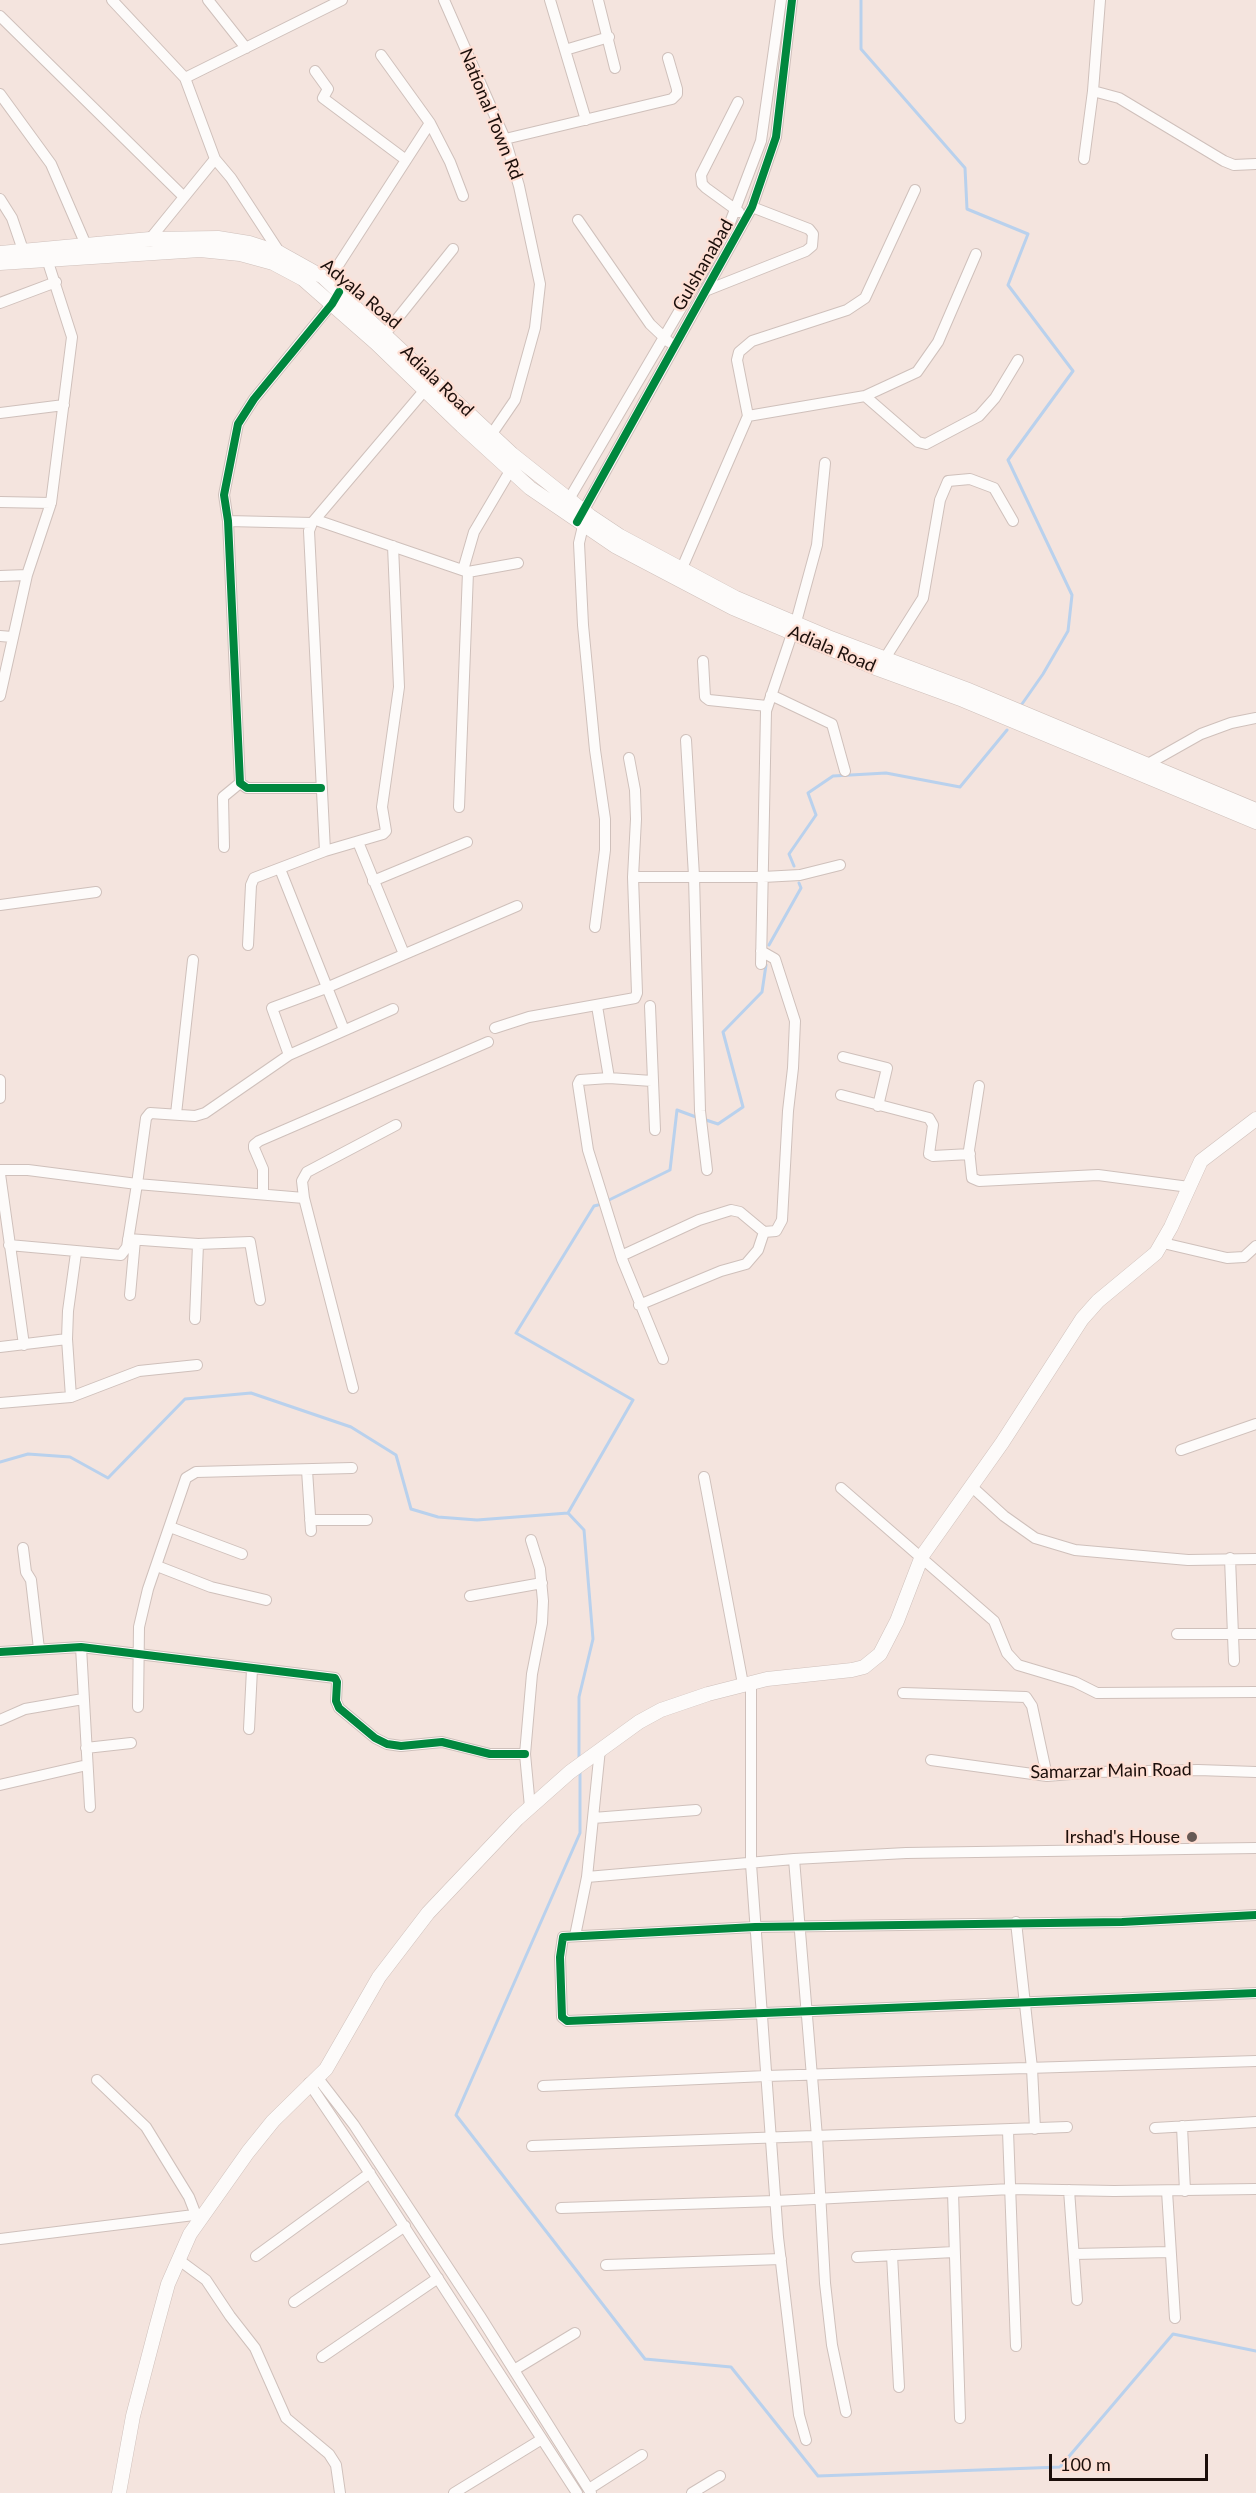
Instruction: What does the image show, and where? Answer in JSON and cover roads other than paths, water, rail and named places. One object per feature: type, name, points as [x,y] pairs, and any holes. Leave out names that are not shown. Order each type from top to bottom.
[{"type":"main road","name":"Adyala Road","points":[[0,253],[150,239],[218,238],[249,243],[280,253],[328,281],[385,334],[429,385],[491,435],[565,505]]},
{"type":"main road","name":"Adiala Road","points":[[0,263],[200,250],[240,254],[273,263],[303,279],[376,343],[429,385],[510,471],[565,505],[581,520],[679,575]]},
{"type":"main road","name":"Adiala Road","points":[[581,520],[603,526],[733,608],[794,628],[1256,822]]},
{"type":"main road","name":"Adiala Road","points":[[881,664],[966,689],[1256,810]]},
{"type":"main road","points":[[119,2493],[136,2405],[168,2284],[199,2214],[248,2152],[330,2063],[379,1977],[428,1913],[500,1835],[570,1772],[597,1751],[661,1710],[747,1684],[786,1676],[852,1670],[872,1662],[880,1654],[890,1637],[922,1556],[1082,1319],[1106,1294],[1156,1253],[1163,1243],[1201,1161],[1256,1119]]},
{"type":"street","points":[[112,0],[185,78],[215,159],[231,178],[280,253]]},
{"type":"street","points":[[207,0],[246,48]]},
{"type":"street","name":"National Town Rd","points":[[444,0],[505,138],[531,233],[540,284],[536,328],[514,400],[491,435]]},
{"type":"street","points":[[550,0],[586,120]]},
{"type":"street","points":[[598,0],[615,68]]},
{"type":"street","name":"Gulshanabad","points":[[565,505],[728,228],[761,141],[781,0]]},
{"type":"street","name":"Gulshanabad","points":[[581,520],[749,212],[776,137],[792,0]]},
{"type":"street","points":[[1084,159],[1093,91],[1100,0]]},
{"type":"street","points":[[185,78],[336,1]]},
{"type":"street","points":[[0,16],[184,197]]},
{"type":"street","points":[[565,50],[609,37]]},
{"type":"street","points":[[381,55],[430,123],[450,162],[463,196]]},
{"type":"street","points":[[505,138],[672,99],[677,94],[677,89],[668,58]]},
{"type":"street","points":[[315,71],[328,89],[322,98],[406,160]]},
{"type":"street","points":[[1093,91],[1119,98],[1224,161],[1234,165],[1256,164]]},
{"type":"street","points":[[0,94],[51,164],[86,245]]},
{"type":"street","points":[[705,291],[767,267],[812,246],[813,234],[809,229],[735,210],[702,184],[701,175],[738,102]]},
{"type":"street","points":[[328,281],[430,123]]},
{"type":"street","points":[[150,239],[215,159]]},
{"type":"street","points":[[679,575],[748,416],[737,360],[739,352],[752,341],[848,310],[865,298],[915,190]]},
{"type":"street","points":[[0,199],[12,218],[23,250]]},
{"type":"street","points":[[578,220],[636,305],[664,338],[674,346]]},
{"type":"street","points":[[385,334],[453,249]]},
{"type":"street","points":[[748,416],[865,396],[917,372],[938,342],[976,254]]},
{"type":"street","points":[[0,696],[27,575],[51,503],[72,337],[47,259]]},
{"type":"street","points":[[0,303],[56,282]]},
{"type":"street","points":[[240,783],[228,521],[224,495],[237,424],[254,399],[332,304],[339,292]]},
{"type":"street","points":[[865,396],[918,442],[926,444],[979,416],[995,398],[1018,360]]},
{"type":"street","points":[[324,851],[309,531],[314,521],[429,385]]},
{"type":"street","points":[[0,412],[64,405]]},
{"type":"street","points":[[761,964],[769,700],[794,628],[817,545],[825,464]]},
{"type":"street","points":[[459,807],[465,571],[474,532],[510,471]]},
{"type":"street","points":[[881,664],[923,598],[940,500],[948,481],[970,479],[994,488],[1013,521]]},
{"type":"street","points":[[0,502],[51,503]]},
{"type":"street","points":[[581,520],[579,543],[583,626],[595,750],[605,819],[604,850],[595,927]]},
{"type":"street","points":[[228,521],[314,521],[465,571],[518,563]]},
{"type":"street","points":[[248,945],[251,885],[254,878],[324,851],[383,834],[386,831],[382,807],[399,687],[393,546]]},
{"type":"street","points":[[0,576],[27,575]]},
{"type":"street","points":[[0,636],[12,637]]},
{"type":"street","points":[[703,661],[705,697],[708,700],[769,700],[832,723],[845,771]]},
{"type":"street","points":[[1146,765],[1201,734],[1231,723],[1256,718]]},
{"type":"street","points":[[687,740],[694,876],[700,1111],[707,1170]]},
{"type":"street","points":[[495,1028],[529,1017],[635,998],[637,993],[633,877],[636,819],[635,790],[629,758]]},
{"type":"street","points":[[240,783],[247,788],[321,788]]},
{"type":"street","points":[[224,847],[223,797],[240,783]]},
{"type":"street","points":[[358,842],[404,954]]},
{"type":"street","points":[[374,881],[467,842]]},
{"type":"street","points":[[633,877],[800,875],[840,865]]},
{"type":"street","points":[[280,869],[344,1029]]},
{"type":"street","points":[[0,905],[96,892]]},
{"type":"street","points":[[289,1055],[272,1008],[326,988],[517,906]]},
{"type":"street","points":[[621,1256],[699,1220],[731,1210],[741,1212],[764,1232],[776,1231],[782,1220],[795,1022],[775,959],[761,951]]},
{"type":"street","points":[[176,1114],[193,960]]},
{"type":"street","points":[[597,1006],[609,1078]]},
{"type":"street","points":[[650,1006],[655,1130]]},
{"type":"street","points":[[130,1295],[137,1184],[146,1118],[153,1112],[195,1116],[205,1113],[289,1055],[393,1009]]},
{"type":"street","points":[[263,1193],[263,1169],[254,1148],[258,1141],[488,1042]]},
{"type":"street","points":[[843,1057],[887,1068],[878,1106]]},
{"type":"street","points":[[652,1081],[609,1078],[580,1080],[578,1093],[588,1150],[621,1256],[639,1305],[663,1359]]},
{"type":"street","points":[[0,1080],[0,1098]]},
{"type":"street","points":[[979,1086],[970,1154],[972,1178],[979,1181],[1098,1175],[1188,1187]]},
{"type":"street","points":[[841,1095],[932,1120],[929,1154],[933,1156],[970,1154]]},
{"type":"street","points":[[353,1388],[304,1198],[302,1181],[307,1172],[396,1125]]},
{"type":"street","points":[[24,1345],[0,1172],[28,1170],[137,1184],[304,1198]]},
{"type":"street","points":[[639,1305],[721,1271],[746,1264],[758,1250],[764,1232]]},
{"type":"street","points":[[132,1240],[198,1244],[250,1242],[260,1300]]},
{"type":"street","points":[[9,1245],[76,1253],[121,1255],[132,1240]]},
{"type":"street","points":[[1163,1243],[1227,1258],[1244,1257],[1256,1246]]},
{"type":"street","points":[[195,1319],[198,1244]]},
{"type":"street","points":[[71,1397],[66,1340],[76,1253]]},
{"type":"street","points":[[0,1347],[66,1340]]},
{"type":"street","points":[[0,1402],[71,1397],[139,1371],[197,1365]]},
{"type":"street","points":[[1181,1450],[1256,1424]]},
{"type":"street","points":[[138,1707],[139,1627],[186,1478],[196,1472],[352,1468]]},
{"type":"street","points":[[307,1470],[310,1525],[367,1520]]},
{"type":"street","points":[[704,1477],[747,1684],[751,1864],[775,2201],[800,2415],[806,2440]]},
{"type":"street","points":[[971,1486],[1004,1516],[1035,1538],[1075,1550],[1188,1560],[1256,1559]]},
{"type":"street","points":[[841,1488],[922,1556],[994,1621],[1007,1653],[1018,1665],[1075,1682],[1097,1693],[1256,1692]]},
{"type":"street","points":[[170,1527],[242,1554]]},
{"type":"street","points":[[530,1807],[525,1754],[532,1674],[542,1623],[542,1583],[531,1540]]},
{"type":"street","points":[[23,1548],[26,1572],[30,1580],[39,1649]]},
{"type":"street","points":[[1230,1558],[1234,1661]]},
{"type":"street","points":[[157,1566],[211,1587],[266,1600]]},
{"type":"street","points":[[470,1596],[542,1583]]},
{"type":"street","points":[[1177,1634],[1256,1634]]},
{"type":"street","points":[[0,1652],[81,1647],[335,1678],[337,1682],[336,1701],[339,1708],[375,1738],[387,1744],[401,1746],[442,1742],[490,1754],[525,1754]]},
{"type":"street","points":[[81,1647],[90,1808]]},
{"type":"street","points":[[249,1729],[252,1669]]},
{"type":"street","points":[[903,1693],[1026,1697],[1032,1706],[1047,1776]]},
{"type":"street","points":[[0,1720],[25,1709],[83,1699]]},
{"type":"street","points":[[86,1748],[131,1743]]},
{"type":"street","points":[[575,1936],[587,1877],[597,1751]]},
{"type":"street","name":"Samarzar Main Road","points":[[931,1760],[1047,1776],[1095,1772],[1198,1770],[1256,1772]]},
{"type":"street","points":[[0,1785],[87,1765]]},
{"type":"street","points":[[593,1818],[696,1810]]},
{"type":"street","points":[[587,1877],[794,1859],[906,1853],[1256,1848]]},
{"type":"street","points":[[794,1859],[818,2137],[825,2283],[832,2345],[846,2412]]},
{"type":"street","points":[[1256,1915],[1122,1922],[755,1927],[575,1936],[563,1937],[561,1941],[562,2018],[564,2020],[806,2013],[1256,1993]]},
{"type":"street","points":[[1016,1922],[1032,2068],[1035,2129]]},
{"type":"street","points":[[543,2086],[766,2076],[1256,2061]]},
{"type":"street","points":[[0,2239],[199,2214],[146,2127],[97,2080]]},
{"type":"street","points":[[313,2080],[370,2173],[578,2493]]},
{"type":"street","points":[[313,2080],[354,2126],[514,2370],[590,2491],[642,2455]]},
{"type":"street","points":[[1155,2128],[1256,2122]]},
{"type":"street","points":[[1182,2126],[1185,2191]]},
{"type":"street","points":[[532,2146],[1008,2131],[1067,2127]]},
{"type":"street","points":[[1008,2131],[1016,2346]]},
{"type":"street","points":[[256,2256],[370,2173]]},
{"type":"street","points":[[561,2208],[775,2201],[1011,2189],[1185,2191],[1256,2188]]},
{"type":"street","points":[[1069,2190],[1077,2300]]},
{"type":"street","points":[[1167,2191],[1175,2318]]},
{"type":"street","points":[[953,2192],[960,2418]]},
{"type":"street","points":[[294,2302],[405,2226]]},
{"type":"street","points":[[857,2257],[954,2252]]},
{"type":"street","points":[[1074,2254],[1170,2252]]},
{"type":"street","points":[[892,2255],[899,2387]]},
{"type":"street","points":[[606,2265],[781,2259]]},
{"type":"street","points":[[179,2260],[206,2280],[255,2348],[286,2418],[329,2454],[336,2466],[340,2493]]},
{"type":"street","points":[[322,2357],[438,2278]]},
{"type":"street","points":[[514,2370],[575,2333]]},
{"type":"street","points":[[454,2493],[542,2439]]},
{"type":"street","points":[[692,2493],[720,2476]]},
{"type":"waterway","points":[[861,0],[861,49],[965,168],[967,209],[1028,234],[1008,285],[1073,371],[1008,460],[1072,595],[1068,631],[1022,704]]},
{"type":"waterway","points":[[794,866],[789,854],[816,815],[808,793],[833,776],[886,773],[960,787],[1007,730]]},
{"type":"waterway","points":[[769,945],[801,888],[799,883]]},
{"type":"waterway","points":[[706,1120],[718,1124],[743,1107],[723,1032],[762,992],[766,965]]},
{"type":"waterway","points":[[607,1201],[670,1170],[677,1110],[696,1117]]},
{"type":"waterway","points":[[568,1513],[633,1400],[516,1333],[594,1206],[598,1205]]},
{"type":"waterway","points":[[0,1462],[28,1454],[70,1457],[108,1478],[185,1399],[251,1393],[351,1427],[396,1455],[411,1509],[438,1517],[477,1520],[568,1513],[584,1530],[593,1639],[579,1697],[579,1759]]},
{"type":"waterway","points":[[580,1771],[580,1833],[456,2115],[645,2359],[731,2367],[818,2476],[1060,2467],[1173,2334],[1256,2351]]},
{"type":"place","name":"Irshad's House","points":[[1192,1837]]}]
